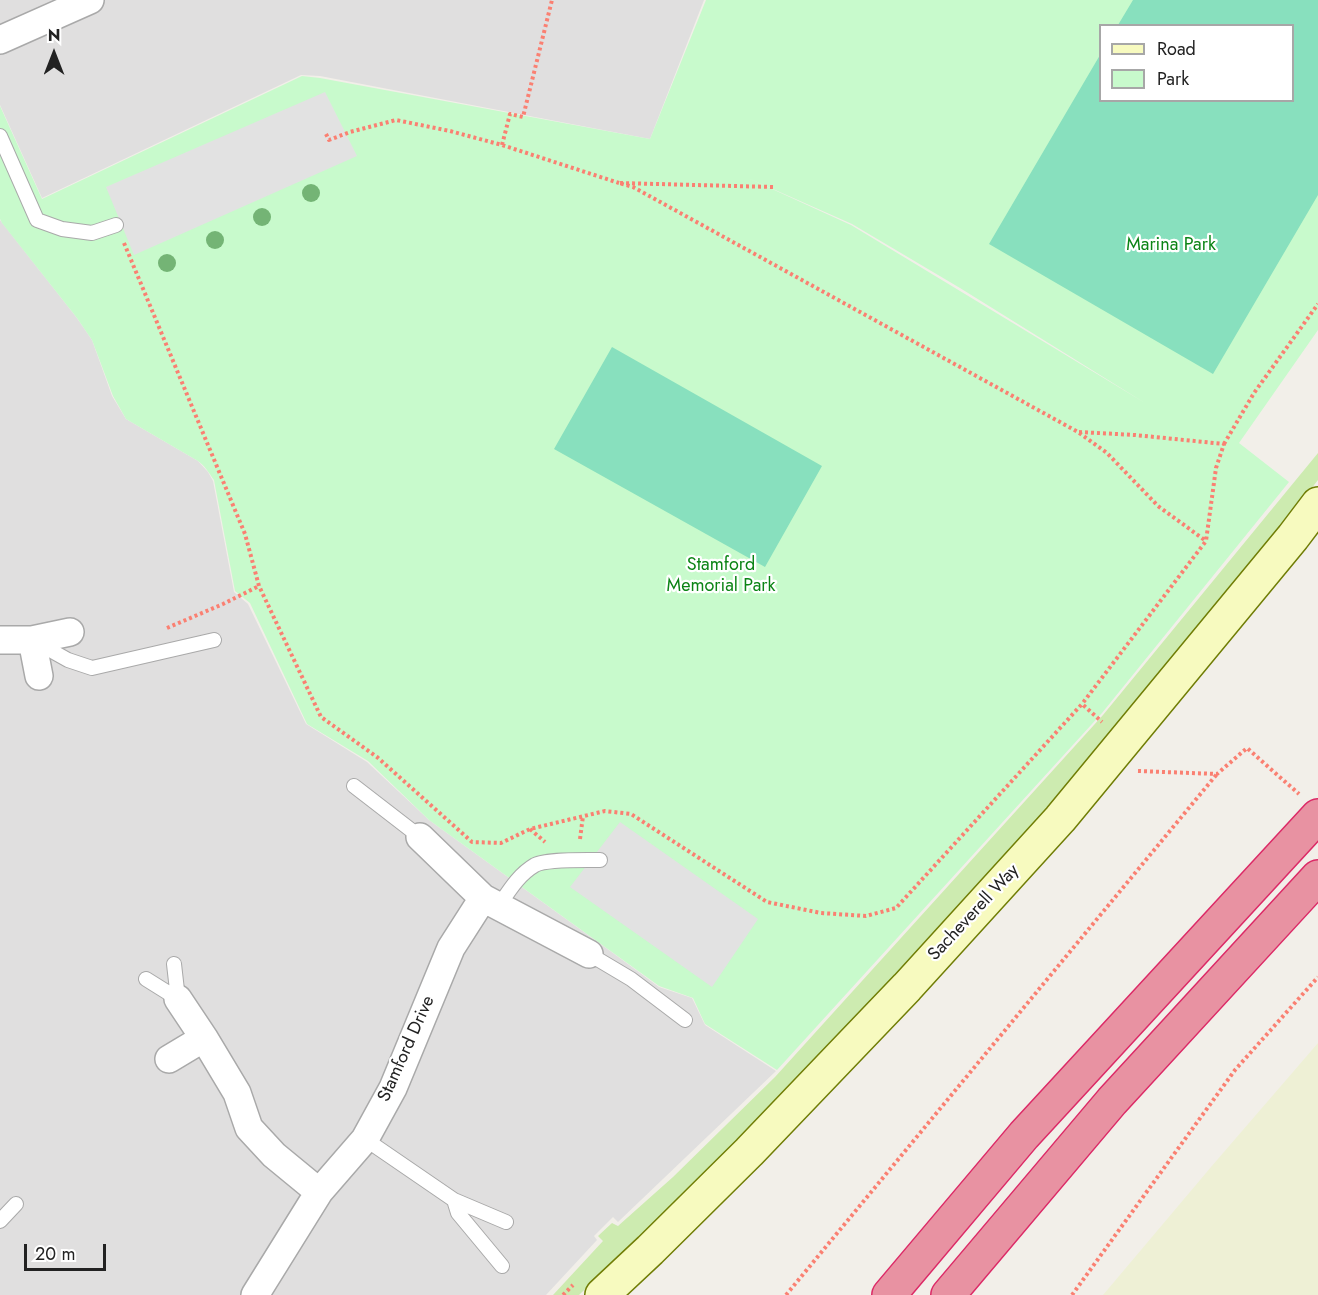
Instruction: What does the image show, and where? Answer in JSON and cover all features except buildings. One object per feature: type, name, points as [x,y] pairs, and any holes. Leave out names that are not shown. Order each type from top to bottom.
[{"type":"highway","points":[[889,1295],[1309,805]]},
{"type":"highway","points":[[948,1295],[1112,1101],[1318,877]]},
{"type":"street","points":[[0,40],[35,11],[90,0]]},
{"type":"street","name":"Sacheverell Way","points":[[590,1287],[650,1250],[749,1152],[907,987],[1060,819],[1318,504]]},
{"type":"street","points":[[0,640],[33,639],[70,632]]},
{"type":"street","points":[[33,639],[39,676]]},
{"type":"street","points":[[420,837],[490,902],[589,954]]},
{"type":"street","name":"Stamford Drive","points":[[255,1295],[320,1192],[365,1139],[393,1088],[451,948],[490,902]]},
{"type":"street","points":[[178,999],[237,1093],[249,1128],[273,1155],[320,1192]]},
{"type":"street","points":[[169,1059],[204,1038]]},
{"type":"lane","points":[[0,136],[37,220],[62,229],[92,232],[116,225]]},
{"type":"lane","points":[[33,639],[68,660],[92,668],[214,640]]},
{"type":"lane","points":[[354,786],[420,837]]},
{"type":"lane","points":[[490,902],[537,864],[566,860],[600,860]]},
{"type":"lane","points":[[589,954],[631,979],[685,1020]]},
{"type":"lane","points":[[174,964],[178,999]]},
{"type":"lane","points":[[146,979],[178,999]]},
{"type":"lane","points":[[365,1139],[454,1200],[506,1222]]},
{"type":"lane","points":[[454,1200],[459,1213],[502,1266]]},
{"type":"lane","points":[[0,1221],[16,1204]]},
{"type":"path","points":[[502,145],[510,114],[523,117],[552,0]]},
{"type":"path","points":[[327,134],[329,140],[396,120],[502,145],[633,187],[1078,432],[1107,453],[1158,506],[1206,541]]},
{"type":"path","points":[[619,183],[773,187]]},
{"type":"path","points":[[116,225],[245,534],[259,586],[321,717],[378,757],[472,842],[501,843],[530,829],[605,811],[631,814],[767,902],[821,913],[866,916],[896,908],[1082,704],[1206,541],[1216,468],[1224,444],[1254,393],[1318,304]]},
{"type":"path","points":[[1078,432],[1224,444]]},
{"type":"path","points":[[161,630],[259,586]]},
{"type":"path","points":[[1082,704],[1124,742],[1134,771],[1217,774]]},
{"type":"path","points":[[786,1295],[1217,774],[1247,748],[1309,805]]},
{"type":"path","points":[[572,841],[581,839],[583,816]]},
{"type":"path","points":[[1072,1295],[1235,1070],[1318,977]]},
{"type":"path","points":[[563,1295],[590,1287]]},
{"type":"shaded area","points":[[0,0],[704,0],[650,139],[320,76],[301,75],[42,198],[0,105]]},
{"type":"shaded area","points":[[325,92],[357,156],[134,255],[106,187]]},
{"type":"shaded area","points":[[0,220],[92,340],[112,396],[126,419],[198,461],[208,472],[213,481],[234,592],[248,604],[306,724],[367,762],[429,820],[659,987],[692,998],[705,1025],[776,1071],[618,1222],[613,1217],[594,1236],[597,1240],[546,1295],[0,1295]]},
{"type":"shaded area","points":[[620,822],[758,919],[712,987],[570,887]]},
{"type":"green space","name":"Stamford Memorial Park","points":[[706,0],[1318,0],[1318,330],[1239,443],[1289,482],[1102,713],[777,1070],[705,1024],[693,998],[659,986],[429,820],[368,761],[307,724],[250,603],[235,591],[214,480],[198,461],[126,419],[113,396],[92,340],[0,219],[0,106],[42,199],[302,76],[650,139]],"holes":[[[748,178],[852,224],[960,288],[1145,403],[851,225]]]},
{"type":"green space","name":"Marina Park","points":[[1133,0],[1318,0],[1318,195],[1213,374],[989,244],[1099,57],[1099,102],[1294,102],[1294,24],[1119,24]]},
{"type":"green space","points":[[612,347],[822,466],[765,567],[554,449]]},
{"type":"green space","points":[[1318,453],[1318,480],[1266,547],[1050,806],[919,952],[737,1141],[579,1295],[553,1295],[603,1241],[598,1236],[612,1223],[618,1226],[673,1177],[775,1077],[1103,715]]},
{"type":"green space","points":[[1318,1043],[1318,1295],[1103,1295],[1211,1167]]}]
